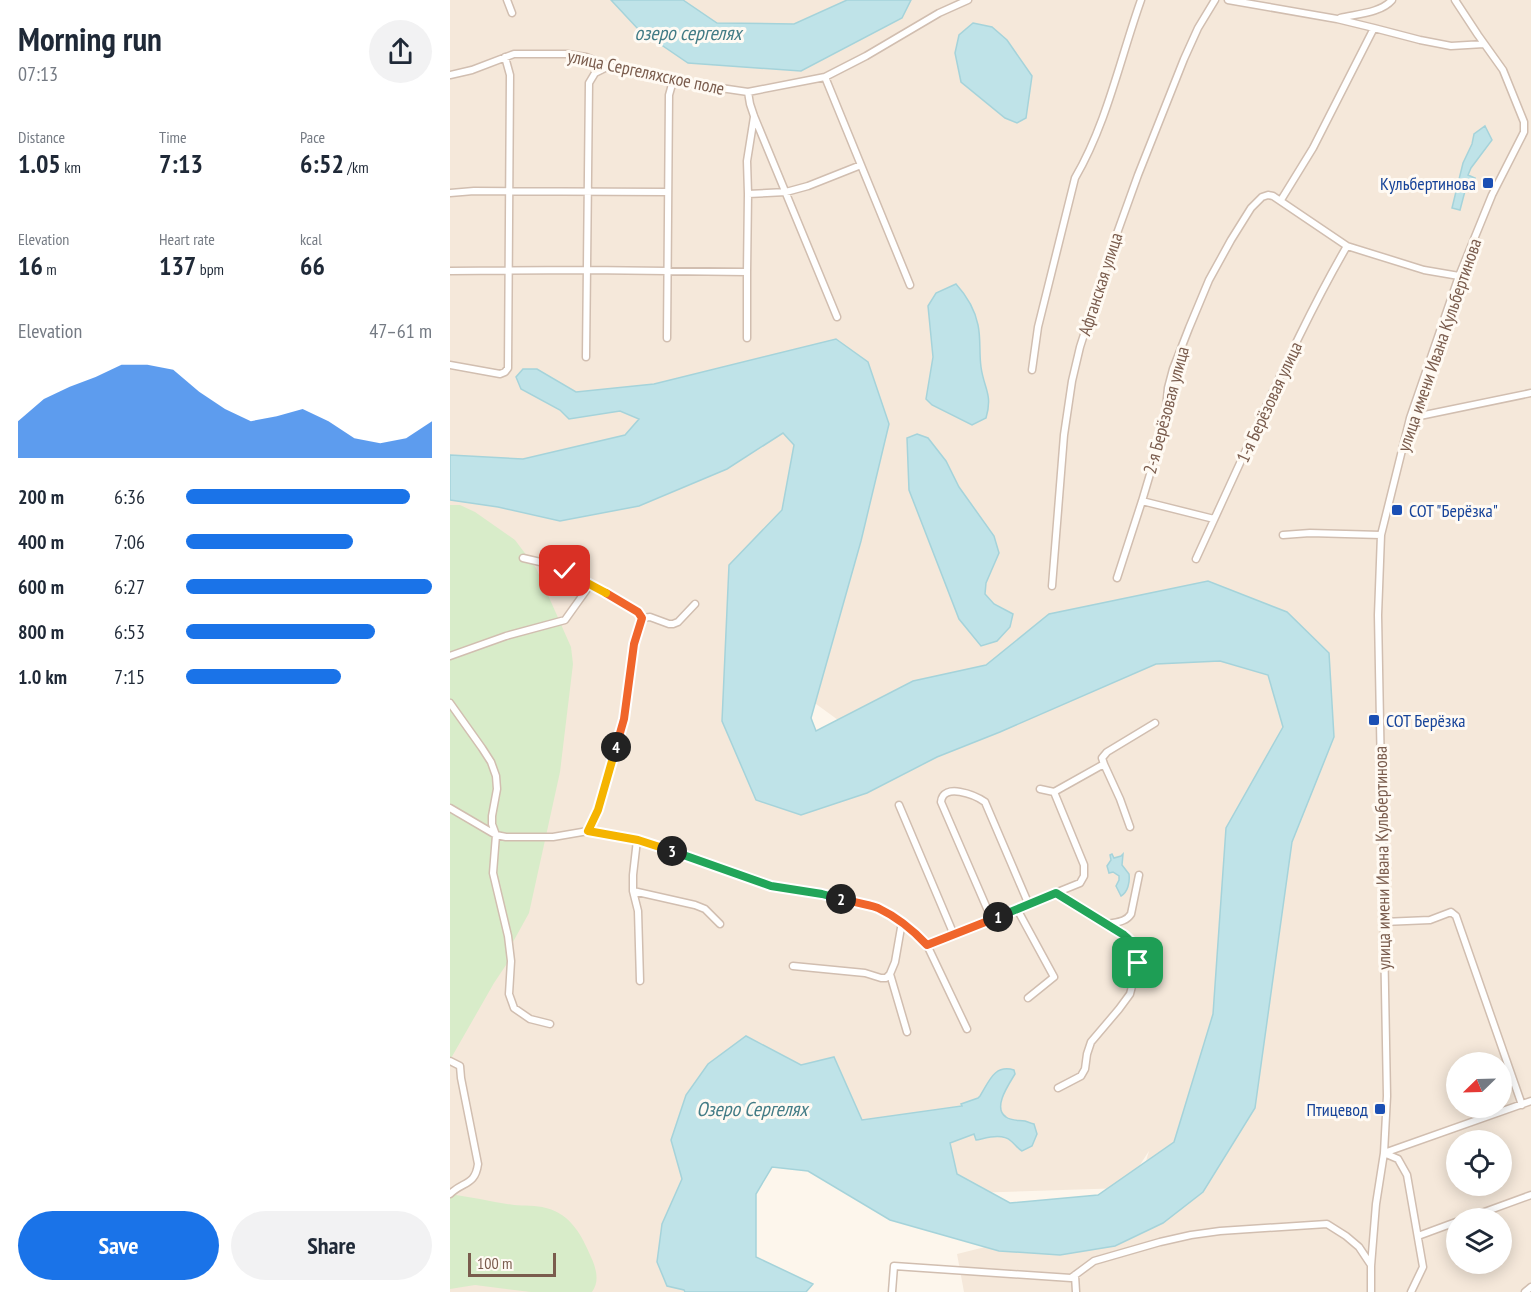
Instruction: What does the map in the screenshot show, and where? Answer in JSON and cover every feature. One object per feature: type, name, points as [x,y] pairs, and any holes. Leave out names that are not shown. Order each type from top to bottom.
[{"type":"street","points":[[507,0],[512,13]]},
{"type":"street","name":"улица Сергеляхское поле","points":[[450,75],[472,70],[514,54],[567,54],[586,57],[628,72],[748,92],[825,77],[886,45],[939,13],[968,0]]},
{"type":"street","points":[[1032,370],[1038,327],[1075,178],[1086,160],[1099,129],[1141,0]]},
{"type":"street","name":"Афганская улица","points":[[1052,586],[1064,435],[1080,347],[1138,175],[1184,59],[1198,28],[1215,0]]},
{"type":"street","points":[[1228,0],[1336,19],[1451,46],[1484,44]]},
{"type":"street","points":[[1336,19],[1379,9],[1388,5],[1392,0]]},
{"type":"street","name":"улица имени Ивана Кульбертинова","points":[[1371,1292],[1376,1204],[1384,1153],[1387,1096],[1378,615],[1381,535],[1410,418],[1459,276],[1492,195],[1524,132],[1524,122],[1503,70],[1455,0]]},
{"type":"street","points":[[1374,27],[1313,148],[1281,200],[1347,246],[1424,270],[1459,276]]},
{"type":"street","points":[[450,365],[500,374],[508,368],[510,75],[506,57]]},
{"type":"street","points":[[586,357],[589,83],[595,73],[609,66]]},
{"type":"street","points":[[825,77],[910,285]]},
{"type":"street","points":[[667,338],[669,95],[673,81]]},
{"type":"street","points":[[748,92],[754,116],[837,317]]},
{"type":"street","points":[[747,338],[747,161],[754,116]]},
{"type":"street","points":[[748,194],[786,192],[808,186],[861,165]]},
{"type":"street","points":[[450,193],[474,191],[667,192]]},
{"type":"street","name":"2-я Берёзовая улица","points":[[1117,578],[1164,427],[1168,388],[1173,369],[1209,280],[1251,208],[1262,197],[1268,195],[1281,200]]},
{"type":"street","name":"1-я Берёзовая улица","points":[[1196,560],[1278,381],[1328,279],[1347,246]]},
{"type":"street","points":[[450,271],[747,272]]},
{"type":"street","points":[[1410,418],[1531,393]]},
{"type":"street","points":[[1142,501],[1214,519]]},
{"type":"street","points":[[1283,535],[1310,533],[1381,535]]},
{"type":"street","points":[[523,558],[549,564],[638,612],[642,618]]},
{"type":"street","points":[[450,656],[506,636],[565,620],[590,585]]},
{"type":"street","points":[[642,618],[651,617],[673,624],[678,622],[694,604]]},
{"type":"street","points":[[588,831],[598,810],[624,719],[634,644],[642,618]]},
{"type":"street","points":[[450,703],[486,755],[496,776],[497,789],[492,816],[496,835],[493,873],[508,936],[511,961],[509,994],[514,1008],[530,1019],[550,1023]]},
{"type":"street","points":[[1130,826],[1102,758],[1107,752],[1155,723]]},
{"type":"street","points":[[1040,789],[1054,792],[1104,764]]},
{"type":"street","points":[[992,920],[940,802],[942,795],[953,791],[961,792],[985,802],[1029,904]]},
{"type":"street","points":[[927,945],[1080,883],[1084,876],[1084,865],[1054,792]]},
{"type":"street","points":[[899,805],[954,935]]},
{"type":"street","points":[[450,808],[496,835],[553,837],[588,831],[638,840],[771,886],[822,894],[876,908],[902,922],[927,945],[967,1029]]},
{"type":"street","points":[[638,840],[633,891],[638,911],[640,981]]},
{"type":"street","points":[[1108,924],[1129,918],[1139,875]]},
{"type":"street","points":[[633,891],[695,905],[705,909],[720,924]]},
{"type":"street","points":[[1056,893],[1133,942],[1137,951],[1138,963],[1130,994],[1091,1042],[1085,1069],[1081,1076],[1058,1088]]},
{"type":"street","points":[[1017,909],[1054,977],[1028,998]]},
{"type":"street","points":[[1383,922],[1430,920],[1451,912],[1456,916],[1522,1105]]},
{"type":"street","points":[[793,966],[865,973],[886,978],[895,962],[902,922]]},
{"type":"street","points":[[890,974],[907,1032]]},
{"type":"street","points":[[450,1061],[460,1066],[478,1164],[473,1179],[451,1190]]},
{"type":"street","points":[[1384,1153],[1531,1101]]},
{"type":"street","points":[[1384,1153],[1398,1159],[1407,1175],[1423,1268],[1412,1292]]},
{"type":"street","points":[[1495,1208],[1531,1195]]},
{"type":"street","points":[[892,1292],[894,1266],[1071,1278],[1094,1261],[1170,1239],[1220,1232],[1327,1224],[1359,1247],[1371,1266]]},
{"type":"street","points":[[1418,1236],[1446,1226]]},
{"type":"street","points":[[1075,1275],[1076,1292]]},
{"type":"street","points":[[1525,1292],[1531,1287]]},
{"type":"shaded area","points":[[450,0],[1531,0],[1531,1292],[964,1292],[957,1254],[1132,1210],[1149,1151],[1125,1188],[911,1195],[784,1119],[704,1292],[450,1292]],"holes":[[[786,682],[838,720],[868,761],[774,715]]]},
{"type":"green space","points":[[450,505],[460,505],[475,512],[515,540],[536,568],[571,647],[573,664],[560,772],[529,913],[513,942],[510,959],[450,1060]]},
{"type":"green space","points":[[450,1194],[514,1205],[542,1207],[562,1215],[579,1234],[593,1261],[597,1279],[592,1292],[531,1292],[475,1285],[450,1289]]},
{"type":"water","name":"озеро сергелях","points":[[611,0],[683,0],[717,23],[794,24],[847,0],[911,0],[902,18],[801,71],[688,63],[638,29]]},
{"type":"water","points":[[973,23],[992,27],[1007,40],[1032,76],[1026,118],[1017,123],[1005,118],[961,82],[955,53],[959,35]]},
{"type":"water","points":[[1485,126],[1492,140],[1471,168],[1468,175],[1475,178],[1465,191],[1460,210],[1452,208],[1463,163],[1474,134]]},
{"type":"water","points":[[956,284],[970,303],[977,319],[981,367],[989,403],[986,418],[972,425],[932,405],[926,399],[933,357],[928,306],[936,293]]},
{"type":"water","name":"Озеро Сергелях","points":[[836,339],[868,362],[889,424],[861,541],[811,718],[816,731],[913,681],[986,665],[1049,614],[1208,581],[1287,612],[1329,653],[1334,737],[1292,842],[1255,1108],[1203,1192],[1163,1223],[1115,1246],[1060,1255],[999,1251],[890,1220],[808,1171],[772,1167],[756,1194],[756,1257],[813,1284],[806,1292],[685,1292],[667,1286],[657,1262],[662,1224],[682,1179],[671,1140],[686,1095],[708,1064],[746,1036],[801,1065],[834,1057],[862,1120],[962,1106],[961,1104],[978,1098],[997,1072],[1007,1069],[1014,1070],[1015,1074],[1001,1102],[1002,1113],[1012,1120],[1034,1124],[1037,1134],[1032,1146],[1022,1151],[1003,1137],[976,1140],[974,1134],[950,1143],[957,1174],[1010,1203],[1098,1195],[1174,1142],[1213,1014],[1226,828],[1283,727],[1268,675],[1220,661],[1156,664],[937,757],[867,793],[801,815],[756,800],[722,721],[729,565],[782,510],[794,445],[783,433],[727,469],[639,506],[560,521],[498,507],[450,500],[450,455],[523,459],[625,435],[639,419],[620,411],[569,419],[560,410],[521,389],[516,377],[523,369],[537,369],[576,392],[654,384]]},
{"type":"water","points":[[917,434],[928,438],[946,461],[959,487],[994,536],[999,553],[986,583],[985,594],[994,604],[1013,614],[1010,627],[997,641],[981,646],[959,619],[909,490],[907,438]]},
{"type":"water","points":[[1112,854],[1114,858],[1123,854],[1122,865],[1129,874],[1128,886],[1121,896],[1116,886],[1119,876],[1113,872],[1109,873],[1107,866]]},
{"type":"place","name":"Кульбертинова","points":[[1488,183]]},
{"type":"place","name":"СОТ \"Берёзка\"","points":[[1397,510]]},
{"type":"place","name":"СОТ Берёзка","points":[[1374,720]]},
{"type":"place","name":"Птицевод","points":[[1380,1109]]},
{"type":"route","points":[[565,571],[638,612],[642,618],[634,644],[624,719],[598,810],[588,831],[638,840],[771,886],[822,894],[876,908],[902,922],[927,945],[1056,893],[1133,942],[1137,951],[1138,963]]}]
